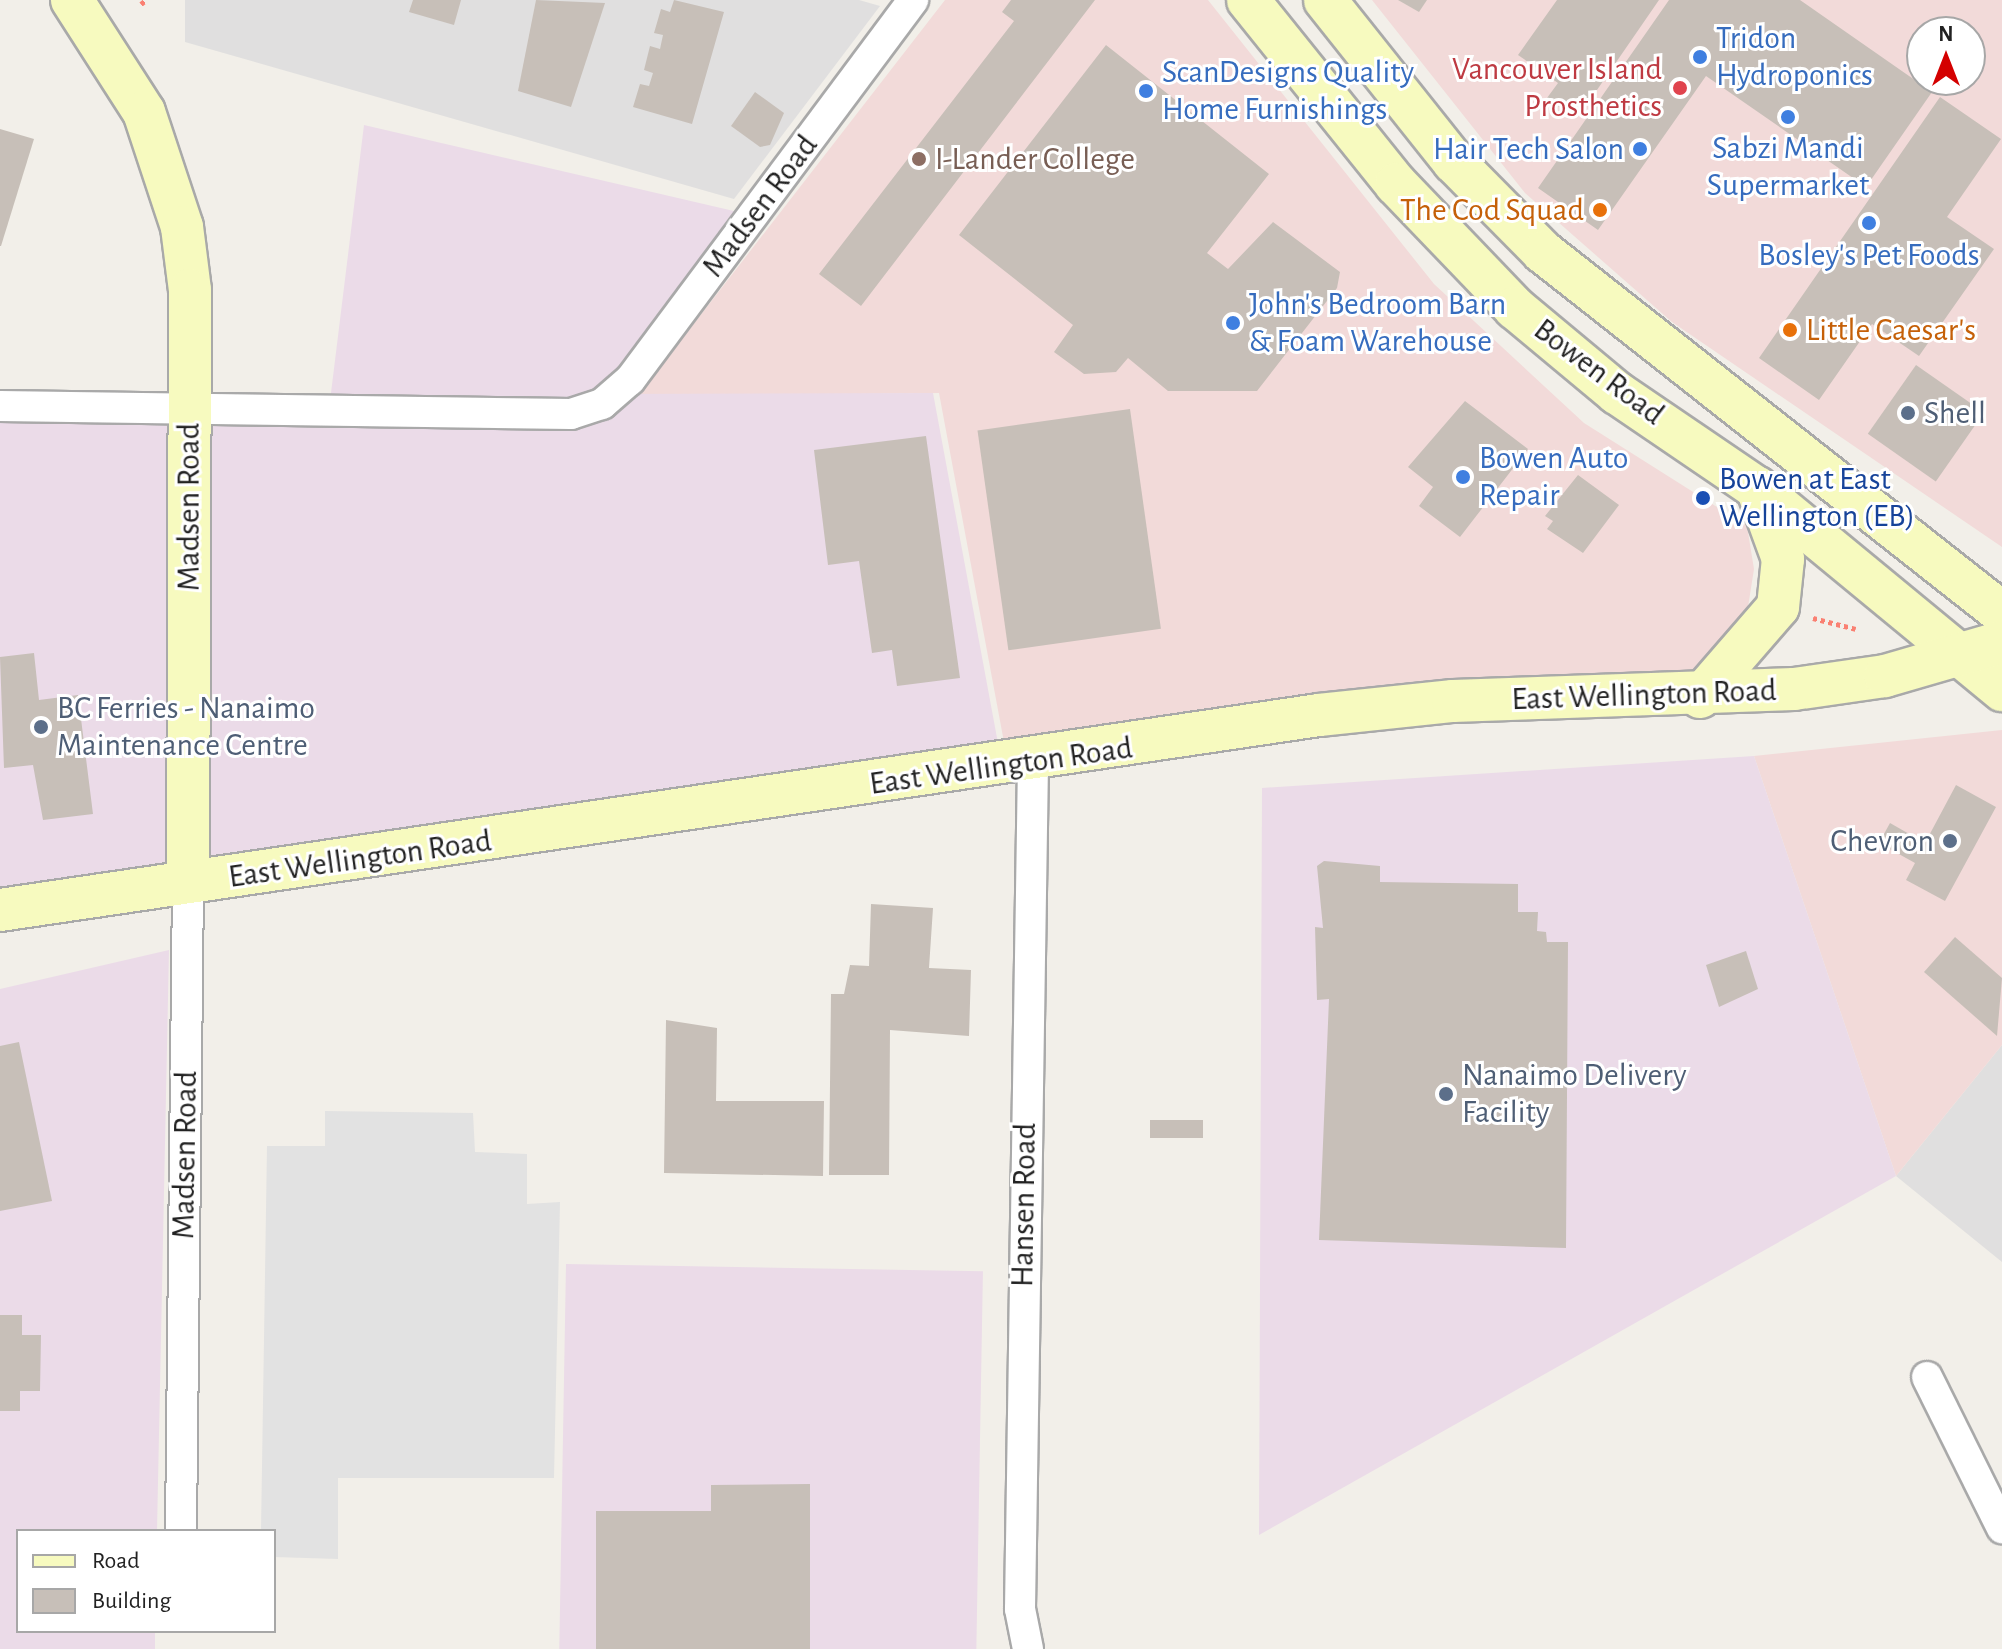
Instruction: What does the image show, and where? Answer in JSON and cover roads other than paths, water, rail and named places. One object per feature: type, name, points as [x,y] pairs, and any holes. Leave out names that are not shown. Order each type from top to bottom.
[{"type":"street","points":[[0,406],[190,407],[190,290],[168,170],[129,83],[72,0]]},
{"type":"street","name":"Madsen Road","points":[[181,1529],[190,407],[571,414],[602,404],[630,380],[913,0]]},
{"type":"street","name":"Bowen Road","points":[[1248,0],[1396,184],[1484,278],[1617,393],[1757,488],[2002,690]]},
{"type":"street","name":"Bowen Road","points":[[1325,0],[1454,162],[1543,252],[2002,613]]},
{"type":"street","points":[[1700,697],[1778,607],[1783,559],[1757,488]]},
{"type":"street","name":"East Wellington Road","points":[[0,910],[1453,701],[1700,697],[1885,676],[2002,642]]},
{"type":"street","name":"Hansen Road","points":[[1028,1649],[1020,1609],[1021,1424],[1033,761]]},
{"type":"street","points":[[1927,1377],[2002,1528]]},
{"type":"place","name":"Tridon Hydroponics","points":[[1700,57]]},
{"type":"place","name":"Vancouver Island Prosthetics","points":[[1680,88]]},
{"type":"place","name":"ScanDesigns Quality Home Furnishings","points":[[1146,91]]},
{"type":"place","name":"Sabzi Mandi Supermarket","points":[[1788,117]]},
{"type":"place","name":"Hair Tech Salon","points":[[1640,149]]},
{"type":"place","name":"I-Lander College","points":[[919,159]]},
{"type":"place","name":"The Cod Squad","points":[[1600,210]]},
{"type":"place","name":"Bosley's Pet Foods","points":[[1869,223]]},
{"type":"place","name":"John's Bedroom Barn & Foam Warehouse","points":[[1233,323]]},
{"type":"place","name":"Little Caesar's","points":[[1790,330]]},
{"type":"place","name":"Shell","points":[[1908,413]]},
{"type":"place","name":"Bowen Auto Repair","points":[[1463,477]]},
{"type":"place","name":"Bowen at East Wellington (EB)","points":[[1703,498]]},
{"type":"place","name":"BC Ferries - Nanaimo Maintenance Centre","points":[[41,727]]},
{"type":"place","name":"Chevron","points":[[1950,841]]},
{"type":"place","name":"Nanaimo Delivery Facility","points":[[1446,1094]]}]
